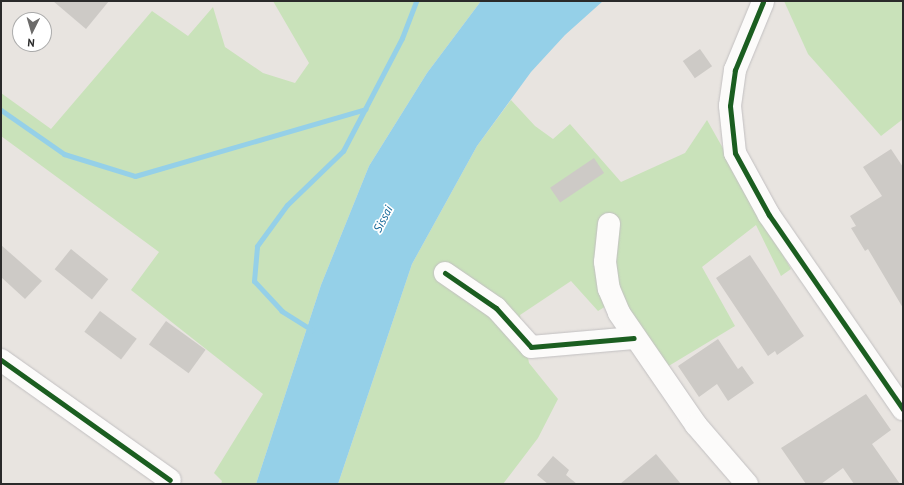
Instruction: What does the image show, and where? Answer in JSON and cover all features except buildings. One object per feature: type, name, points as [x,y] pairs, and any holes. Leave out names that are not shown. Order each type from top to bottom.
[{"type":"street","points":[[763,2],[735,70],[730,106],[735,152],[769,215],[903,409]]},
{"type":"street","points":[[609,224],[605,262],[609,289],[634,338],[696,425],[747,484]]},
{"type":"street","points":[[445,273],[496,308],[531,348],[634,338]]},
{"type":"street","points":[[1,360],[170,480]]},
{"type":"green space","points":[[273,1],[481,1],[427,73],[369,166],[321,285],[256,484],[221,484],[222,481],[214,473],[263,394],[131,290],[159,252],[1,136],[1,93],[51,129],[152,11],[188,36],[213,7],[225,47],[263,73],[295,83],[309,63]]},
{"type":"green space","points":[[784,1],[903,1],[903,119],[881,136],[808,54]]},
{"type":"green space","points":[[511,100],[535,126],[553,139],[570,124],[621,182],[685,153],[707,120],[791,269],[781,276],[756,225],[702,267],[735,326],[662,370],[622,296],[598,311],[571,281],[520,315],[529,363],[558,399],[538,438],[503,484],[338,484],[412,264],[477,146]]},
{"type":"water","name":"Sissai","points":[[481,1],[603,1],[565,35],[531,72],[477,146],[412,264],[338,484],[256,484],[321,285],[369,166],[427,73]]},
{"type":"waterway","points":[[312,330],[282,311],[254,281],[257,246],[287,205],[343,151],[402,38],[416,1]]},
{"type":"waterway","points":[[1,110],[64,154],[135,176],[365,109]]},
{"type":"cycle path","points":[[763,2],[735,70],[730,106],[735,153],[769,215],[903,409]]},
{"type":"cycle path","points":[[445,273],[496,308],[531,347],[634,338]]},
{"type":"cycle path","points":[[1,360],[170,480]]}]
